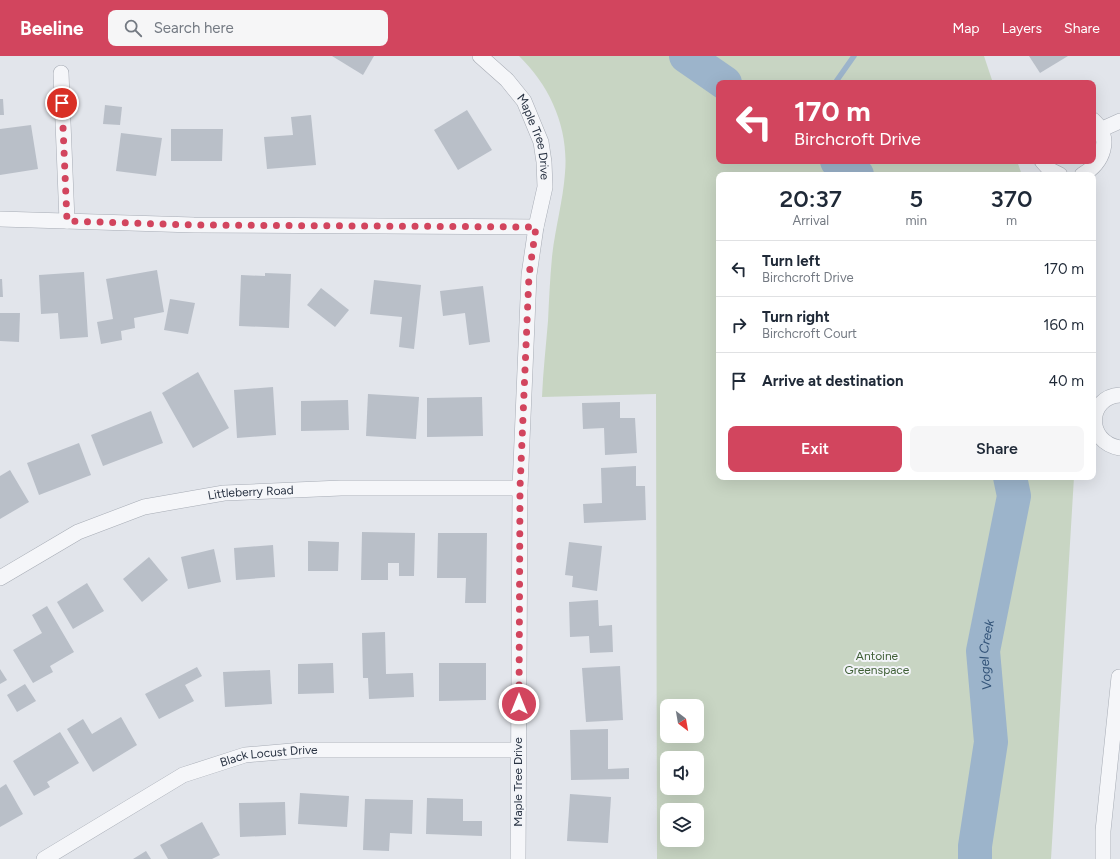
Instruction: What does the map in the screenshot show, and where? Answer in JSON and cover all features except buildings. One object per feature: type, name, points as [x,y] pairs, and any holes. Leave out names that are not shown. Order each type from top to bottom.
[{"type":"street","name":"Maple Tree Drive","points":[[480,56],[507,80],[524,101],[541,142],[544,162],[545,187],[536,227],[529,275],[520,488],[518,859]]},
{"type":"street","points":[[61,73],[67,221]]},
{"type":"street","points":[[1087,172],[1098,162],[1102,152],[1103,141],[1097,125],[1120,121]]},
{"type":"street","points":[[1045,164],[1054,172]]},
{"type":"street","points":[[0,219],[194,225],[536,227]]},
{"type":"street","points":[[1096,413],[1104,401],[1120,395]]},
{"type":"street","points":[[1096,431],[1102,441],[1112,447],[1120,448]]},
{"type":"street","name":"Littleberry Road","points":[[0,578],[78,532],[144,507],[224,493],[341,488],[520,488]]},
{"type":"street","points":[[1103,859],[1103,832],[1120,677]]},
{"type":"street","name":"Black Locust Drive","points":[[44,859],[182,775],[245,755],[303,750],[518,750]]},
{"type":"green space","name":"Antoine Greenspace","points":[[519,56],[984,56],[992,80],[716,80],[716,164],[1018,164],[1021,172],[716,172],[716,480],[1074,480],[1051,859],[657,859],[656,394],[542,397],[552,257],[565,173],[564,141],[561,125],[549,95],[530,68]]},
{"type":"waterway","name":"Vogel Creek","points":[[686,56],[721,80]]},
{"type":"waterway","points":[[837,80],[854,56]]},
{"type":"waterway","name":"Vogel Creek","points":[[841,164],[853,172]]},
{"type":"waterway","name":"Vogel Creek","points":[[975,859],[975,846],[991,742],[983,651],[1014,496],[1011,480]]},
{"type":"route","points":[[62,103],[67,221],[194,225],[536,227],[529,275],[520,488],[519,704]]}]
